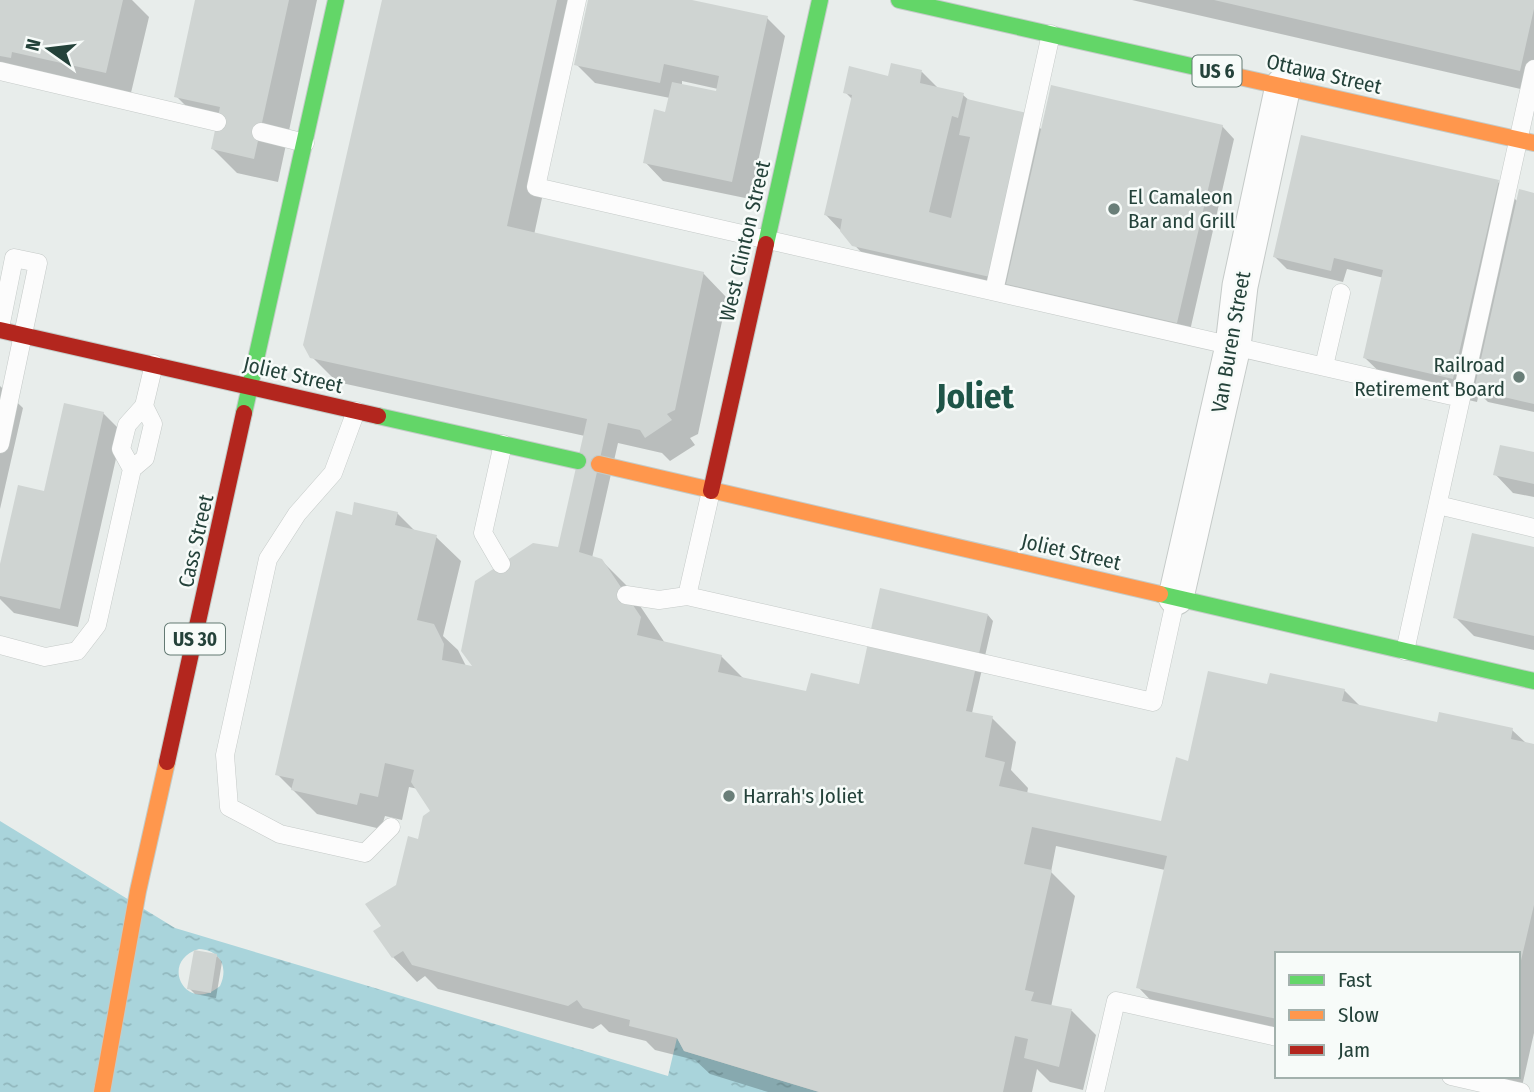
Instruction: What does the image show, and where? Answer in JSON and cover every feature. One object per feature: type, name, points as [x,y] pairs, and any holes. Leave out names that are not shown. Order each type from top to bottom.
[{"type":"street","name":"Cass Street","points":[[102,1092],[138,891],[336,0]]},
{"type":"street","name":"West Clinton Street","points":[[711,491],[820,0]]},
{"type":"street","name":"Ottawa Street","points":[[899,0],[1526,141]]},
{"type":"street","name":"Van Buren Street","points":[[1176,597],[1233,346],[1240,286],[1283,86]]},
{"type":"street","name":"Joliet Street","points":[[0,329],[578,461]]},
{"type":"street","name":"Joliet Street","points":[[599,464],[1534,681]]},
{"type":"lane","points":[[577,0],[536,187],[1461,398]]},
{"type":"lane","points":[[994,291],[1051,34]]},
{"type":"lane","points":[[1405,651],[1461,398],[1526,141],[1534,69]]},
{"type":"lane","points":[[0,71],[217,122]]},
{"type":"lane","points":[[261,132],[305,142]]},
{"type":"lane","points":[[0,329],[15,258],[38,263],[0,444]]},
{"type":"lane","points":[[1324,366],[1341,293]]},
{"type":"lane","points":[[132,469],[121,449],[127,425],[144,406],[154,364]]},
{"type":"lane","points":[[0,645],[45,657],[77,652],[97,625],[132,469],[145,458],[153,424],[144,406]]},
{"type":"lane","points":[[356,411],[333,473],[297,514],[268,559],[225,755],[229,807],[280,834],[365,853],[391,827]]},
{"type":"lane","points":[[501,564],[483,533],[503,444]]},
{"type":"lane","points":[[687,596],[711,491]]},
{"type":"lane","points":[[1438,505],[1534,528]]},
{"type":"lane","points":[[626,595],[659,600],[687,596],[1153,702],[1176,597]]},
{"type":"lane","points":[[1095,1092],[1116,1001],[1275,1037]]},
{"type":"lane","points":[[1460,1078],[1521,1092]]},
{"type":"water","points":[[0,821],[175,928],[668,1076],[677,1038],[684,1051],[819,1092],[0,1092]],"holes":[[[199,949],[206,950],[221,961],[223,979],[220,986],[208,993],[197,994],[181,983],[180,964],[187,955]]]},
{"type":"building","points":[[0,0],[123,0],[106,73],[12,52],[11,58],[0,56]]},
{"type":"building","points":[[195,0],[289,0],[254,159],[211,149],[220,107],[174,97]]},
{"type":"building","points":[[382,0],[557,0],[507,226],[704,272],[675,410],[667,414],[672,420],[645,438],[640,430],[608,423],[579,552],[602,559],[641,617],[637,635],[722,655],[718,672],[806,691],[811,673],[859,684],[880,588],[988,614],[966,711],[993,716],[985,757],[1005,762],[999,786],[1161,821],[1176,757],[1188,761],[1208,671],[1267,684],[1270,673],[1345,689],[1342,701],[1437,722],[1439,712],[1513,728],[1511,739],[1534,744],[1534,905],[1520,965],[1520,952],[1275,952],[1275,1019],[1136,988],[1167,856],[1032,827],[1024,864],[1052,870],[1025,990],[1034,992],[1031,1001],[1072,1009],[1059,1067],[1024,1058],[1028,1039],[1015,1036],[1003,1092],[819,1092],[684,1051],[677,1038],[629,1026],[630,1020],[583,1008],[577,1000],[568,1006],[412,965],[403,951],[392,958],[373,931],[381,926],[365,904],[396,885],[408,836],[418,839],[423,816],[430,811],[411,782],[414,770],[385,763],[378,797],[360,793],[357,805],[291,790],[294,779],[275,775],[336,511],[352,515],[354,502],[398,512],[395,525],[437,535],[417,620],[434,624],[444,644],[442,660],[472,666],[461,651],[475,581],[533,543],[558,547],[587,419],[310,358],[303,345]]},
{"type":"building","points":[[588,0],[692,0],[768,16],[732,182],[643,163],[654,109],[665,112],[672,82],[716,91],[719,76],[664,64],[660,83],[574,65]]},
{"type":"building","points":[[1214,0],[1534,0],[1534,9],[1520,71]]},
{"type":"building","points":[[891,63],[922,70],[920,83],[964,93],[958,118],[952,116],[929,212],[951,218],[970,137],[959,135],[967,99],[1027,113],[990,277],[852,246],[840,231],[842,219],[824,215],[852,95],[843,93],[849,66],[888,76]]},
{"type":"building","points":[[1051,85],[1223,125],[1177,323],[1006,284]]},
{"type":"building","points":[[1301,135],[1499,180],[1453,379],[1363,358],[1383,270],[1334,258],[1331,271],[1273,257]]},
{"type":"building","points":[[1519,189],[1534,193],[1534,404],[1474,390]]},
{"type":"building","points":[[64,403],[104,412],[60,609],[0,596],[0,564],[18,485],[44,491]]},
{"type":"building","points":[[1500,445],[1534,452],[1534,484],[1493,475]]},
{"type":"building","points":[[1472,533],[1534,547],[1534,636],[1453,618]]},
{"type":"building","points":[[194,950],[217,954],[211,993],[187,989]]},
{"type":"traffic: fast","points":[[244,413],[336,0]]},
{"type":"traffic: fast","points":[[766,244],[820,0]]},
{"type":"traffic: fast","points":[[899,0],[1231,75]]},
{"type":"traffic: fast","points":[[378,416],[578,461]]},
{"type":"traffic: fast","points":[[1160,594],[1534,681]]},
{"type":"traffic: slow","points":[[1231,75],[1534,143]]},
{"type":"traffic: slow","points":[[599,464],[1160,594]]},
{"type":"traffic: slow","points":[[102,1092],[138,891],[167,762]]},
{"type":"traffic: jam","points":[[711,491],[766,244]]},
{"type":"traffic: jam","points":[[0,330],[378,416]]},
{"type":"traffic: jam","points":[[167,762],[244,413]]},
{"type":"place","name":"El Camaleon Bar and Grill","points":[[1114,209]]},
{"type":"place","name":"Railroad Retirement Board","points":[[1519,377]]},
{"type":"place","name":"Harrah's Joliet","points":[[729,796]]},
{"type":"district","name":"Joliet","points":[[975,396]]}]
